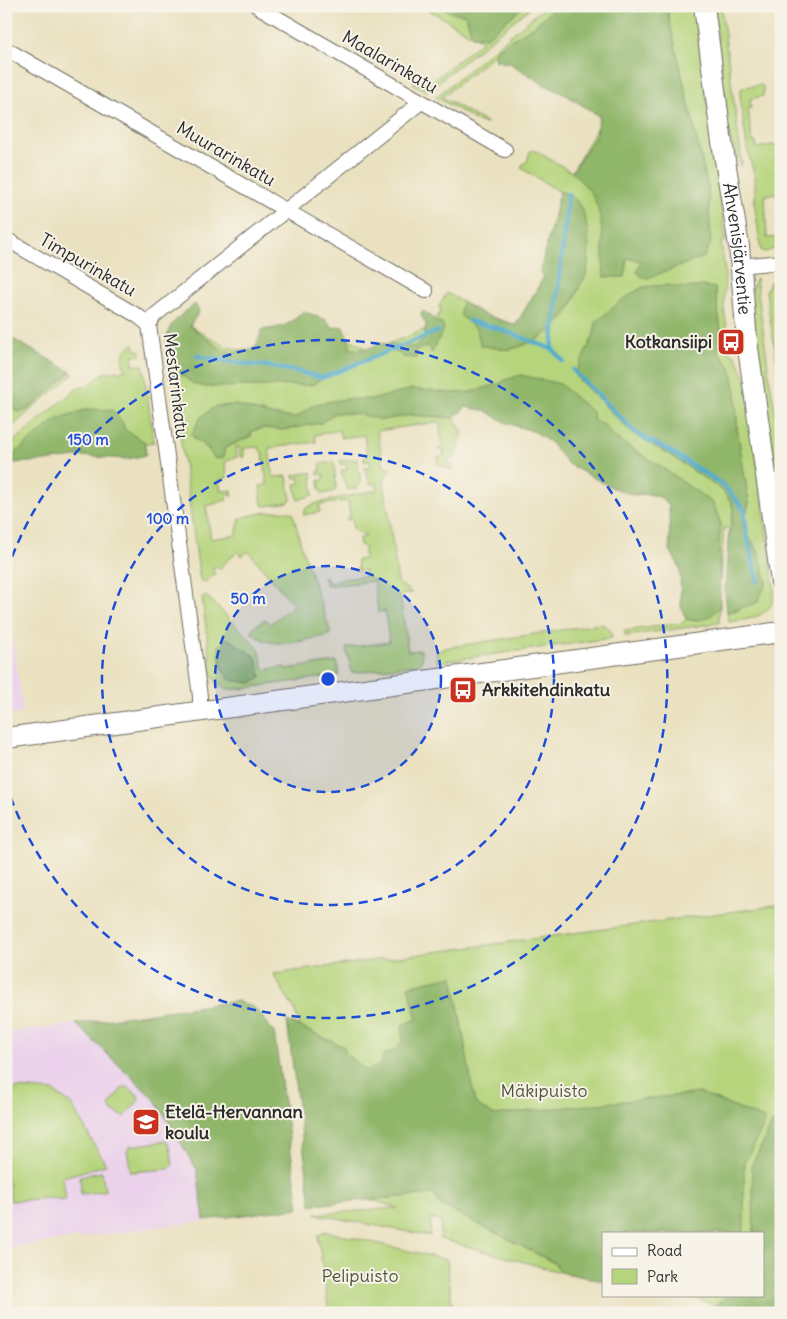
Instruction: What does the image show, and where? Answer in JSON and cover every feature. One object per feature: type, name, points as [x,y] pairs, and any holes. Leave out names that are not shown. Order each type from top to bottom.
[{"type":"street","name":"Maalarinkatu","points":[[258,6],[504,150]]},
{"type":"street","name":"Ahvenisjärventie","points":[[704,6],[721,136],[739,246],[748,341],[781,580]]},
{"type":"street","name":"Muurarinkatu","points":[[6,49],[426,292]]},
{"type":"street","name":"Mestarinkatu","points":[[200,711],[200,696],[149,325],[154,316],[420,102]]},
{"type":"street","name":"Timpurinkatu","points":[[6,239],[138,316],[149,325]]},
{"type":"street","points":[[740,266],[781,262]]},
{"type":"street","points":[[6,738],[781,632]]},
{"type":"shaded area","points":[[6,589],[23,713],[6,715]]},
{"type":"shaded area","name":"Etelä-Hervannan koulu","points":[[231,1003],[297,1208],[6,1248],[6,1033]]},
{"type":"green space","points":[[422,6],[532,6],[427,91],[413,84],[414,81],[425,87],[482,41]]},
{"type":"green space","points":[[441,6],[524,6],[487,37],[472,36],[466,15],[450,12]]},
{"type":"green space","points":[[546,6],[657,6],[708,188],[666,6],[694,6],[726,241],[721,242],[725,271],[724,308],[728,335],[724,338],[726,349],[736,356],[746,379],[774,587],[774,597],[767,610],[754,617],[729,622],[727,612],[739,610],[759,553],[743,526],[749,503],[737,429],[736,393],[731,368],[718,351],[721,331],[715,288],[724,491],[732,503],[733,512],[728,544],[729,529],[724,527],[720,581],[719,542],[721,524],[501,395],[382,420],[410,415],[454,418],[463,433],[454,457],[457,459],[451,457],[448,463],[454,466],[452,470],[437,464],[438,457],[444,456],[443,449],[437,450],[443,448],[439,422],[377,431],[384,466],[391,469],[387,473],[384,482],[398,582],[412,593],[400,595],[408,651],[421,650],[422,659],[420,664],[352,673],[346,648],[389,642],[385,611],[378,612],[374,581],[327,586],[323,577],[327,577],[328,583],[365,576],[365,570],[358,571],[357,560],[364,559],[364,547],[360,545],[359,538],[365,537],[365,534],[358,534],[353,529],[352,519],[347,520],[347,517],[350,516],[348,501],[319,505],[320,512],[303,515],[306,508],[317,503],[377,490],[377,483],[370,484],[365,469],[365,467],[371,466],[370,461],[364,462],[364,458],[367,457],[364,435],[341,438],[339,430],[315,435],[316,442],[269,448],[273,477],[287,476],[291,500],[266,506],[262,505],[260,486],[267,485],[263,453],[259,447],[244,448],[244,458],[240,456],[239,447],[236,447],[237,457],[225,462],[227,478],[219,480],[221,491],[232,490],[232,493],[227,494],[227,500],[206,506],[211,539],[236,535],[240,519],[245,517],[274,511],[293,513],[301,545],[330,631],[329,635],[299,642],[279,643],[269,642],[251,632],[254,627],[265,619],[270,624],[294,605],[248,551],[242,556],[238,551],[221,566],[220,570],[216,566],[212,569],[215,574],[205,582],[200,580],[176,405],[180,401],[177,379],[172,373],[170,358],[174,364],[180,320],[227,347],[283,358],[341,334],[371,351],[431,327],[441,311],[439,306],[447,293],[485,315],[516,325],[549,268],[560,192],[521,168],[527,162],[530,151],[534,150],[572,172],[606,112],[495,50],[495,54],[442,97],[486,124],[477,121],[436,97]],"holes":[[[326,419],[252,431],[251,436],[225,448],[215,459],[208,449],[193,437]]]},
{"type":"green space","points":[[556,6],[666,6],[708,188],[711,243],[704,257],[645,279],[637,272],[641,261],[627,258],[625,277],[604,277],[599,212],[587,187],[572,172],[597,134],[599,116],[510,63],[496,61],[495,50],[534,26]]},
{"type":"green space","points":[[714,6],[721,6],[742,162],[741,167],[729,135]]},
{"type":"green space","points":[[763,86],[763,96],[750,99],[751,108],[748,109],[752,141],[755,141],[757,148],[772,145],[781,147],[781,194],[765,195],[767,238],[781,237],[781,247],[765,252],[761,250],[755,208],[755,177],[747,148],[740,97],[740,91],[743,87]]},
{"type":"green space","points":[[560,191],[578,202],[586,221],[588,232],[589,256],[586,275],[571,306],[555,326],[531,342],[508,349],[481,346],[476,329],[460,315],[462,302],[485,315],[516,325],[544,277],[540,271]]},
{"type":"green space","points":[[781,275],[781,288],[775,288],[781,339],[781,390],[766,291],[770,282]]},
{"type":"green space","points":[[756,278],[781,445],[781,505],[754,323],[752,288]]},
{"type":"green space","points":[[667,285],[687,288],[703,286],[715,288],[721,331],[718,351],[731,368],[736,393],[737,429],[749,503],[743,526],[759,553],[767,582],[757,603],[727,612],[725,591],[728,544],[733,512],[732,503],[723,491],[670,455],[633,434],[577,378],[576,372],[593,337],[596,322],[623,299],[643,287]]},
{"type":"green space","points":[[195,304],[199,311],[190,326],[222,350],[235,353],[256,347],[262,330],[284,325],[303,311],[326,320],[334,328],[343,326],[351,349],[367,349],[381,343],[414,347],[424,339],[426,324],[421,315],[423,311],[442,324],[444,328],[432,353],[428,346],[415,351],[417,358],[403,357],[396,351],[391,351],[322,378],[312,385],[206,387],[185,378],[171,358],[167,343],[167,335],[172,324]]},
{"type":"green space","points":[[6,335],[71,372],[27,410],[18,412],[6,404]]},
{"type":"green space","points":[[134,344],[136,350],[140,350],[141,355],[132,356],[133,365],[143,365],[154,442],[6,463],[6,448],[75,390],[89,385],[104,373],[126,370],[122,362],[123,355]]},
{"type":"green space","points":[[6,348],[34,351],[74,374],[6,433]]},
{"type":"green space","points":[[521,375],[560,384],[593,413],[593,419],[604,425],[614,437],[713,503],[721,524],[719,542],[720,605],[714,614],[701,620],[686,619],[681,607],[680,568],[670,550],[669,505],[660,497],[649,494],[634,495],[611,487],[568,464],[551,443],[535,432],[507,423],[486,411],[466,407],[454,418],[410,415],[382,420],[359,414],[335,413],[321,423],[283,430],[264,428],[252,431],[251,436],[225,448],[223,458],[215,459],[208,449],[191,435],[201,417],[216,406],[236,405],[271,415],[295,418],[315,404],[345,399],[375,399],[412,389],[451,393],[471,392]]},
{"type":"green space","points":[[87,409],[112,410],[123,423],[125,430],[145,442],[146,455],[128,459],[82,456],[11,463],[9,458],[57,419]]},
{"type":"green space","points":[[357,459],[361,483],[357,488],[347,490],[341,470],[347,470],[346,464],[341,465],[340,461]]},
{"type":"green space","points":[[334,462],[335,491],[323,494],[320,490],[319,480],[324,480],[324,474],[318,475],[318,471],[321,471],[320,464]]},
{"type":"green space","points":[[312,472],[313,495],[298,500],[295,484],[300,483],[300,478],[294,478],[294,475]]},
{"type":"green space","points":[[206,596],[214,603],[259,649],[264,670],[337,662],[339,675],[239,689],[222,687],[216,682],[212,673],[202,597]],"holes":[[[226,639],[256,657],[224,673],[220,662],[219,646]]]},
{"type":"green space","points":[[720,605],[719,623],[626,636],[624,631],[682,623],[686,619],[695,621],[717,610]]},
{"type":"green space","points":[[600,624],[609,628],[612,638],[437,662],[437,652],[444,648]]},
{"type":"green space","points":[[227,638],[256,657],[261,677],[251,683],[230,680],[223,668],[219,646]]},
{"type":"green space","name":"Mäkipuisto","points":[[781,905],[781,1313],[716,1313],[715,1305],[687,1296],[764,1296],[764,1232],[602,1232],[523,1247],[555,1263],[560,1272],[440,1239],[441,1221],[431,1218],[430,1236],[315,1214],[398,1208],[340,1190],[295,1010],[273,974]]},
{"type":"green space","points":[[453,976],[475,1103],[493,1115],[700,1093],[764,1119],[763,1127],[744,1163],[744,1232],[602,1232],[602,1281],[560,1272],[555,1263],[441,1205],[433,1194],[311,1205],[287,1021],[344,1047],[346,1054],[367,1071],[379,1065],[384,1055],[395,1050],[403,1041],[402,1025],[417,1019],[408,986]]},
{"type":"green space","points":[[237,1001],[255,1008],[274,1032],[299,1208],[204,1220],[197,1170],[155,1100],[76,1024]]},
{"type":"green space","points":[[127,1087],[138,1095],[139,1100],[124,1117],[111,1110],[109,1106],[122,1088]]},
{"type":"green space","points":[[17,1088],[53,1091],[71,1104],[106,1165],[63,1177],[66,1200],[50,1198],[11,1201],[6,1171],[6,1093]]},
{"type":"green space","points":[[781,1120],[781,1313],[716,1313],[715,1305],[728,1296],[764,1296],[764,1232],[754,1232],[752,1165],[773,1122]]},
{"type":"green space","points":[[166,1141],[170,1146],[173,1165],[168,1169],[131,1172],[127,1151],[130,1146]]},
{"type":"green space","points":[[102,1172],[105,1191],[81,1194],[80,1176]]},
{"type":"green space","name":"Pelipuisto","points":[[325,1231],[447,1260],[453,1313],[329,1313],[318,1236]]},
{"type":"waterway","points":[[563,361],[552,349],[568,194]]},
{"type":"waterway","points":[[469,321],[500,329],[552,349]]},
{"type":"waterway","points":[[197,356],[296,371],[322,378],[438,331]]},
{"type":"waterway","points":[[573,370],[637,434],[668,450],[723,485],[744,509],[747,536],[758,582]]},
{"type":"place","name":"Kotkansiipi","points":[[731,342]]},
{"type":"place","name":"Arkkitehdinkatu","points":[[463,690]]},
{"type":"place","name":"Etelä-Hervannan koulu","points":[[146,1122]]}]
